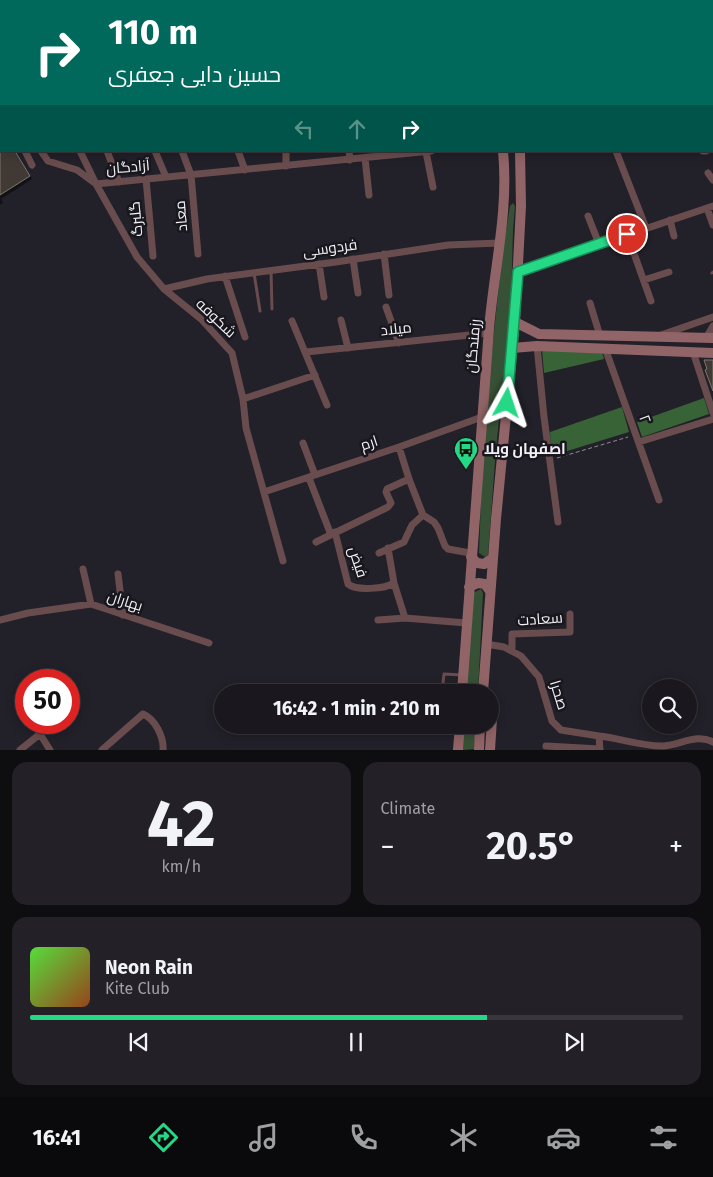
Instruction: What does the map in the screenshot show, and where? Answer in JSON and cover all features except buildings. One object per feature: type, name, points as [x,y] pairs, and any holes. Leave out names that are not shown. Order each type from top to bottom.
[{"type":"main road","name":"رزمندگان","points":[[462,684],[470,555],[489,333],[504,207],[502,152]]},
{"type":"main road","points":[[484,684],[490,591],[515,322],[520,206],[520,152]]},
{"type":"main road","points":[[515,322],[539,334],[709,338]]},
{"type":"main road","points":[[512,348],[537,346],[713,353]]},
{"type":"main road","points":[[470,555],[477,563],[484,564],[493,558]]},
{"type":"main road","points":[[469,587],[478,583],[486,584],[490,591]]},
{"type":"main road","points":[[458,750],[459,734]]},
{"type":"main road","points":[[479,750],[480,734]]},
{"type":"main road","points":[[490,750],[491,734]]},
{"type":"street","points":[[25,152],[32,166]]},
{"type":"street","name":"شکوفه","points":[[42,152],[48,161],[77,170],[96,184],[137,257],[164,289],[201,318],[232,354],[243,399],[246,428],[283,561]]},
{"type":"street","points":[[80,152],[96,184]]},
{"type":"street","points":[[107,152],[119,182]]},
{"type":"street","points":[[155,152],[166,177]]},
{"type":"street","name":"معاد","points":[[182,152],[191,175],[198,254]]},
{"type":"street","points":[[238,152],[245,170]]},
{"type":"street","points":[[286,152],[286,166]]},
{"type":"street","points":[[349,152],[350,160]]},
{"type":"street","points":[[426,152],[433,187]]},
{"type":"street","name":"آزادگان","points":[[96,184],[426,152]]},
{"type":"street","points":[[616,152],[646,228]]},
{"type":"street","points":[[365,158],[369,195]]},
{"type":"street","points":[[708,173],[713,180]]},
{"type":"street","name":"گلبرگ","points":[[146,179],[153,256]]},
{"type":"street","points":[[518,272],[710,207],[713,226]]},
{"type":"street","points":[[588,216],[599,244]]},
{"type":"street","points":[[670,220],[674,236]]},
{"type":"street","points":[[627,234],[652,301]]},
{"type":"street","name":"فردوسی","points":[[164,289],[225,276],[448,245],[500,243]]},
{"type":"street","points":[[384,254],[388,295]]},
{"type":"street","points":[[353,259],[358,293]]},
{"type":"street","points":[[319,264],[324,297]]},
{"type":"street","points":[[644,280],[669,272]]},
{"type":"street","points":[[225,276],[245,337]]},
{"type":"street","points":[[590,303],[600,336]]},
{"type":"street","points":[[386,307],[399,343]]},
{"type":"street","points":[[653,337],[713,317]]},
{"type":"street","points":[[341,320],[348,348]]},
{"type":"street","points":[[292,321],[327,405]]},
{"type":"street","points":[[709,338],[713,326]]},
{"type":"street","name":"میلاد","points":[[306,352],[489,333]]},
{"type":"street","points":[[537,346],[558,522]]},
{"type":"street","name":"۲","points":[[605,348],[659,500]]},
{"type":"street","points":[[693,352],[713,413]]},
{"type":"street","points":[[243,399],[315,375]]},
{"type":"street","name":"ارم","points":[[264,492],[482,417]]},
{"type":"street","points":[[638,438],[713,419]]},
{"type":"street","points":[[303,443],[312,476],[333,534]]},
{"type":"street","points":[[399,447],[409,479],[424,515],[434,522],[448,549],[470,555]]},
{"type":"street","points":[[316,542],[388,507],[391,503],[386,492],[387,489],[409,479]]},
{"type":"street","points":[[379,553],[404,542],[412,525],[424,515]]},
{"type":"street","name":"فیض","points":[[333,534],[349,586],[353,588],[379,588],[394,583]]},
{"type":"street","name":"فیض","points":[[388,548],[394,583],[405,618]]},
{"type":"street","points":[[83,570],[91,604]]},
{"type":"street","points":[[118,574],[123,615]]},
{"type":"street","name":"بهاران","points":[[0,620],[28,613],[91,604],[209,643]]},
{"type":"street","name":"سعادت","points":[[512,651],[512,634],[570,632],[570,614]]},
{"type":"street","points":[[378,620],[405,618],[466,623]]},
{"type":"street","name":"صحرا","points":[[486,644],[504,647],[521,656],[539,677],[552,721],[561,730],[662,746],[705,738],[713,742]]},
{"type":"street","points":[[102,750],[143,714],[148,716],[161,736],[163,750]]},
{"type":"street","points":[[20,750],[40,734],[50,750]]},
{"type":"street","points":[[546,746],[600,749],[599,736]]},
{"type":"lane","points":[[271,270],[272,310]]},
{"type":"lane","points":[[254,272],[260,311]]},
{"type":"lane","points":[[443,684],[444,674],[463,675]]},
{"type":"path","points":[[550,460],[638,438]]},
{"type":"green space","points":[[513,203],[515,206],[511,305],[496,448],[488,555],[485,557],[479,553],[482,474],[490,371],[502,256],[510,206]]},
{"type":"green space","points":[[542,350],[602,352],[604,359],[544,373]]},
{"type":"green space","points":[[704,398],[709,414],[642,437],[637,422]]},
{"type":"green space","points":[[622,407],[629,432],[564,452],[563,445],[551,447],[550,432]]},
{"type":"green space","points":[[481,589],[483,593],[478,684],[467,684],[473,593]]},
{"type":"green space","points":[[464,734],[475,734],[474,749],[463,750]]},
{"type":"place","name":"اصفهان ویلا","points":[[466,470]]},
{"type":"route","points":[[507,403],[518,272],[627,234]]}]
